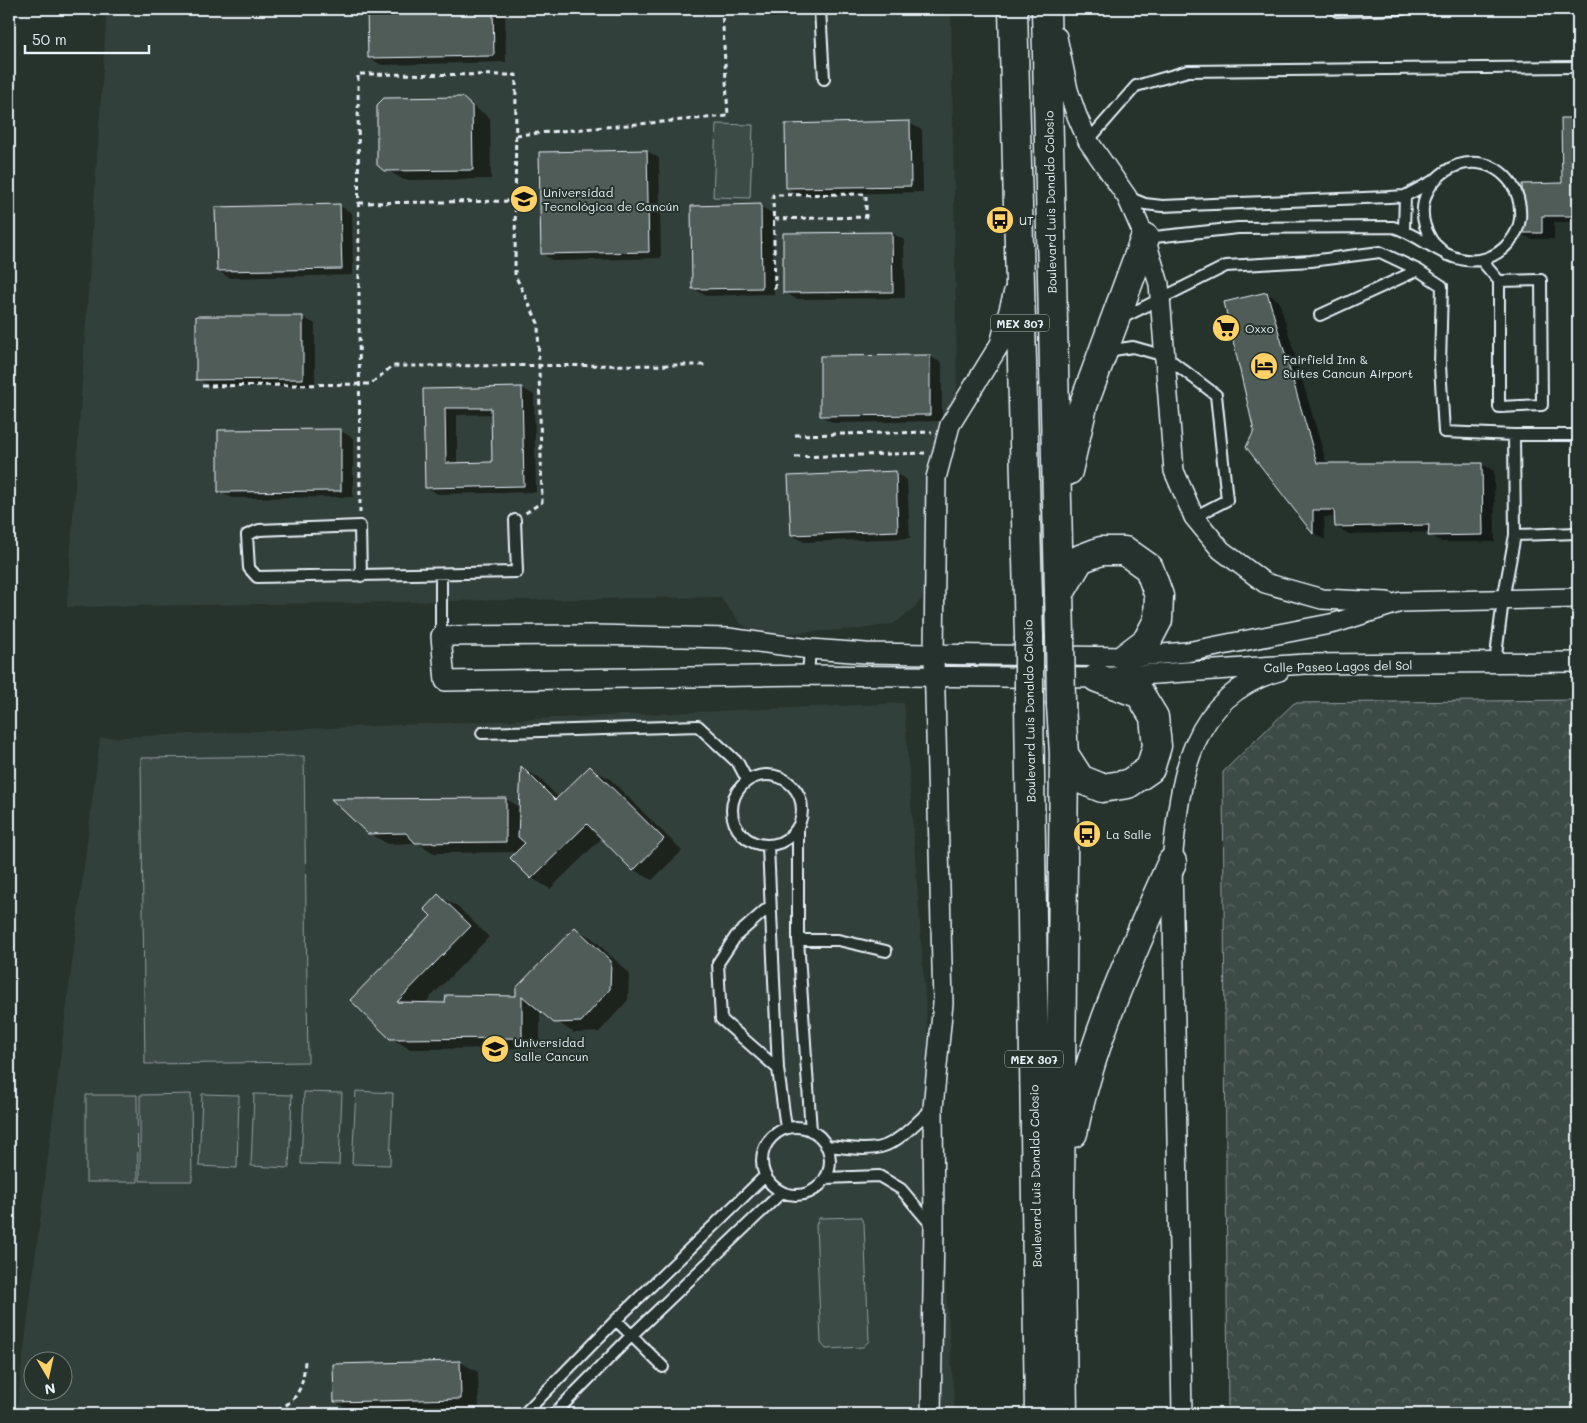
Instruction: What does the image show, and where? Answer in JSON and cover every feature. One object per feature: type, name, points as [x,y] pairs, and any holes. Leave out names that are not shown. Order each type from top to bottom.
[{"type":"main road","name":"Boulevard Luis Donaldo Colosio","points":[[1013,9],[1029,637],[1039,1414]]},
{"type":"main road","name":"Boulevard Luis Donaldo Colosio","points":[[1046,9],[1061,705],[1064,754],[1060,1193],[1063,1414]]},
{"type":"main road","points":[[1058,530],[1077,426],[1145,238]]},
{"type":"main road","points":[[1060,593],[1080,559],[1100,551],[1125,551],[1149,568],[1159,596],[1158,620],[1147,641],[1126,657]]},
{"type":"main road","points":[[1064,754],[1080,779],[1102,788],[1128,784],[1150,769],[1157,746],[1154,717],[1140,694],[1098,678]]},
{"type":"main road","points":[[1060,1193],[1082,1087],[1122,976],[1172,862]]},
{"type":"street","points":[[1053,9],[1059,56],[1068,90],[1088,141],[1127,197],[1145,238],[1159,284],[1174,471],[1194,517],[1221,550],[1265,583],[1322,599],[1401,602],[1578,598]]},
{"type":"street","points":[[931,1414],[934,1229],[933,1108],[943,1003],[936,675],[934,656],[936,478],[950,425],[1000,344],[1019,270]]},
{"type":"street","points":[[441,636],[594,635],[728,638],[810,649],[934,656],[1126,657],[1187,652],[1326,625],[1401,602]]},
{"type":"street","name":"Calle Paseo Lagos del Sol","points":[[441,636],[445,681],[808,675],[1098,678],[1305,664],[1578,662]]},
{"type":"street","points":[[1182,1414],[1172,862],[1178,796],[1189,754],[1209,717],[1234,693],[1267,675],[1305,664]]},
{"type":"lane","points":[[820,9],[824,79]]},
{"type":"lane","points":[[1337,9],[1337,11],[1403,9]]},
{"type":"lane","points":[[1088,141],[1136,86],[1188,71],[1578,67]]},
{"type":"lane","points":[[1127,197],[1145,204],[1162,206],[1405,196],[1434,180],[1452,166],[1475,163],[1497,170],[1514,186],[1520,209],[1516,232],[1502,250],[1482,260],[1470,261],[1447,255],[1404,230],[1393,227],[1238,228],[1145,238]]},
{"type":"lane","points":[[1434,180],[1423,199],[1422,221],[1431,241],[1447,255]]},
{"type":"lane","points":[[1404,230],[1405,196]]},
{"type":"lane","points":[[1115,321],[1226,266],[1311,261],[1380,252],[1418,270],[1442,286],[1440,365],[1444,432],[1578,435]]},
{"type":"lane","points":[[1482,260],[1499,281],[1499,407],[1542,405],[1541,280],[1499,281]]},
{"type":"lane","points":[[1320,315],[1418,270]]},
{"type":"lane","points":[[1104,351],[1133,347],[1165,356],[1216,395],[1227,500],[1194,517]]},
{"type":"lane","points":[[1495,663],[1503,600],[1515,535],[1514,435]]},
{"type":"lane","points":[[361,576],[360,526],[258,530],[247,535],[249,568],[257,576],[361,576],[517,572],[515,520]]},
{"type":"lane","points":[[1515,535],[1578,533]]},
{"type":"lane","points":[[441,574],[441,636]]},
{"type":"lane","points":[[808,675],[810,649]]},
{"type":"lane","points":[[482,733],[698,726],[738,763],[747,780]]},
{"type":"lane","points":[[798,827],[786,840],[768,846],[756,844],[746,839],[738,831],[733,821],[733,798],[747,780],[770,774],[781,777],[791,784],[798,793],[802,804],[802,816],[798,827],[798,940],[811,1130]]},
{"type":"lane","points":[[768,846],[778,1069],[786,1128]]},
{"type":"lane","points":[[770,906],[736,936],[718,963],[721,1020],[778,1069]]},
{"type":"lane","points":[[798,940],[838,940],[886,951]]},
{"type":"lane","points":[[826,1146],[875,1148],[885,1146],[898,1138],[933,1108]]},
{"type":"lane","points":[[786,1128],[811,1130],[826,1146],[829,1162],[825,1178],[811,1192],[792,1195],[782,1192],[769,1183],[761,1164],[762,1153],[767,1142],[775,1134],[786,1128]]},
{"type":"lane","points":[[524,1414],[616,1320],[765,1176]]},
{"type":"lane","points":[[825,1178],[879,1176],[901,1189],[934,1229]]},
{"type":"lane","points":[[554,1414],[632,1335],[782,1192]]},
{"type":"lane","points":[[616,1320],[663,1366]]},
{"type":"path","points":[[516,135],[728,116],[722,9]]},
{"type":"path","points":[[360,526],[358,74],[516,75],[517,201],[515,275],[538,323],[542,502],[515,520]]},
{"type":"path","points":[[774,218],[866,217],[866,194],[774,196],[774,218],[775,289]]},
{"type":"path","points":[[359,203],[517,201]]},
{"type":"path","points":[[202,386],[371,384],[392,366],[707,365]]},
{"type":"path","points":[[795,435],[948,431]]},
{"type":"path","points":[[795,457],[942,453]]},
{"type":"path","points":[[270,1414],[288,1406],[304,1382],[305,1361]]},
{"type":"shaded area","name":"Universidad Tecnológica de Cancún","points":[[107,9],[951,9],[957,389],[938,428],[927,470],[928,581],[922,599],[911,611],[893,624],[859,629],[759,635],[740,623],[720,597],[67,607]]},
{"type":"shaded area","name":"Universidad Salle Cancun","points":[[904,703],[955,1414],[16,1414],[22,1366],[22,1400],[72,1400],[72,1350],[24,1350],[100,738]]},
{"type":"green space","points":[[716,124],[753,125],[750,198],[713,197]]},
{"type":"green space","points":[[1578,700],[1578,1414],[1228,1414],[1223,772],[1294,703]]},
{"type":"green space","points":[[304,756],[308,1062],[145,1064],[141,758]]},
{"type":"green space","points":[[356,1091],[393,1093],[390,1165],[352,1164]]},
{"type":"green space","points":[[304,1092],[342,1093],[339,1165],[301,1164]]},
{"type":"green space","points":[[191,1094],[192,1181],[140,1181],[140,1095]]},
{"type":"green space","points":[[202,1094],[239,1095],[237,1168],[199,1166]]},
{"type":"green space","points":[[254,1094],[292,1095],[289,1168],[251,1166]]},
{"type":"green space","points":[[86,1095],[137,1095],[138,1182],[86,1182]]},
{"type":"green space","points":[[860,1217],[864,1223],[869,1341],[863,1347],[826,1349],[821,1343],[816,1225],[819,1218]]},
{"type":"building","points":[[367,9],[493,9],[494,56],[368,58]]},
{"type":"building","points":[[462,97],[472,106],[473,170],[384,171],[377,165],[377,105],[384,98]]},
{"type":"building","points":[[1561,118],[1578,118],[1578,216],[1542,216],[1542,233],[1518,233],[1523,216],[1522,184],[1562,183]]},
{"type":"building","points":[[910,121],[911,186],[786,188],[785,124]]},
{"type":"building","points":[[647,150],[649,252],[541,254],[539,152]]},
{"type":"building","points":[[340,204],[342,269],[217,271],[215,207]]},
{"type":"building","points":[[761,204],[762,288],[692,289],[691,206]]},
{"type":"building","points":[[892,232],[893,292],[783,293],[783,233]]},
{"type":"building","name":"Fairfield Inn & Suites Cancun Airport","points":[[1267,292],[1317,463],[1482,463],[1483,535],[1428,536],[1429,525],[1335,527],[1334,510],[1313,510],[1313,534],[1246,447],[1254,431],[1224,302]]},
{"type":"building","points":[[196,316],[303,316],[303,379],[196,380]]},
{"type":"building","points":[[930,355],[930,415],[820,416],[820,356]]},
{"type":"building","points":[[522,387],[524,486],[425,488],[423,389]],"holes":[[[445,408],[491,408],[492,462],[446,463]]]},
{"type":"building","points":[[341,429],[341,491],[218,492],[218,430]]},
{"type":"building","points":[[896,471],[898,531],[791,535],[788,476]]},
{"type":"building","points":[[521,766],[555,800],[590,766],[664,839],[633,871],[587,824],[531,879],[510,858],[525,843],[518,837]]},
{"type":"building","points":[[506,798],[506,842],[415,843],[406,833],[368,834],[331,799]]},
{"type":"building","points":[[438,894],[471,926],[397,1002],[445,1003],[446,995],[516,996],[516,988],[575,927],[611,961],[610,989],[581,1022],[554,1023],[522,996],[522,1038],[390,1039],[350,1000],[431,916],[424,909]]},
{"type":"building","points":[[460,1361],[461,1399],[334,1402],[333,1364]]},
{"type":"place","name":"Universidad Tecnológica de Cancún","points":[[524,199]]},
{"type":"place","name":"UT","points":[[1000,220]]},
{"type":"place","name":"Oxxo","points":[[1226,328]]},
{"type":"place","name":"Fairfield Inn & Suites Cancun Airport","points":[[1264,366]]},
{"type":"place","name":"La Salle","points":[[1087,834]]},
{"type":"place","name":"Universidad Salle Cancun","points":[[495,1049]]}]
